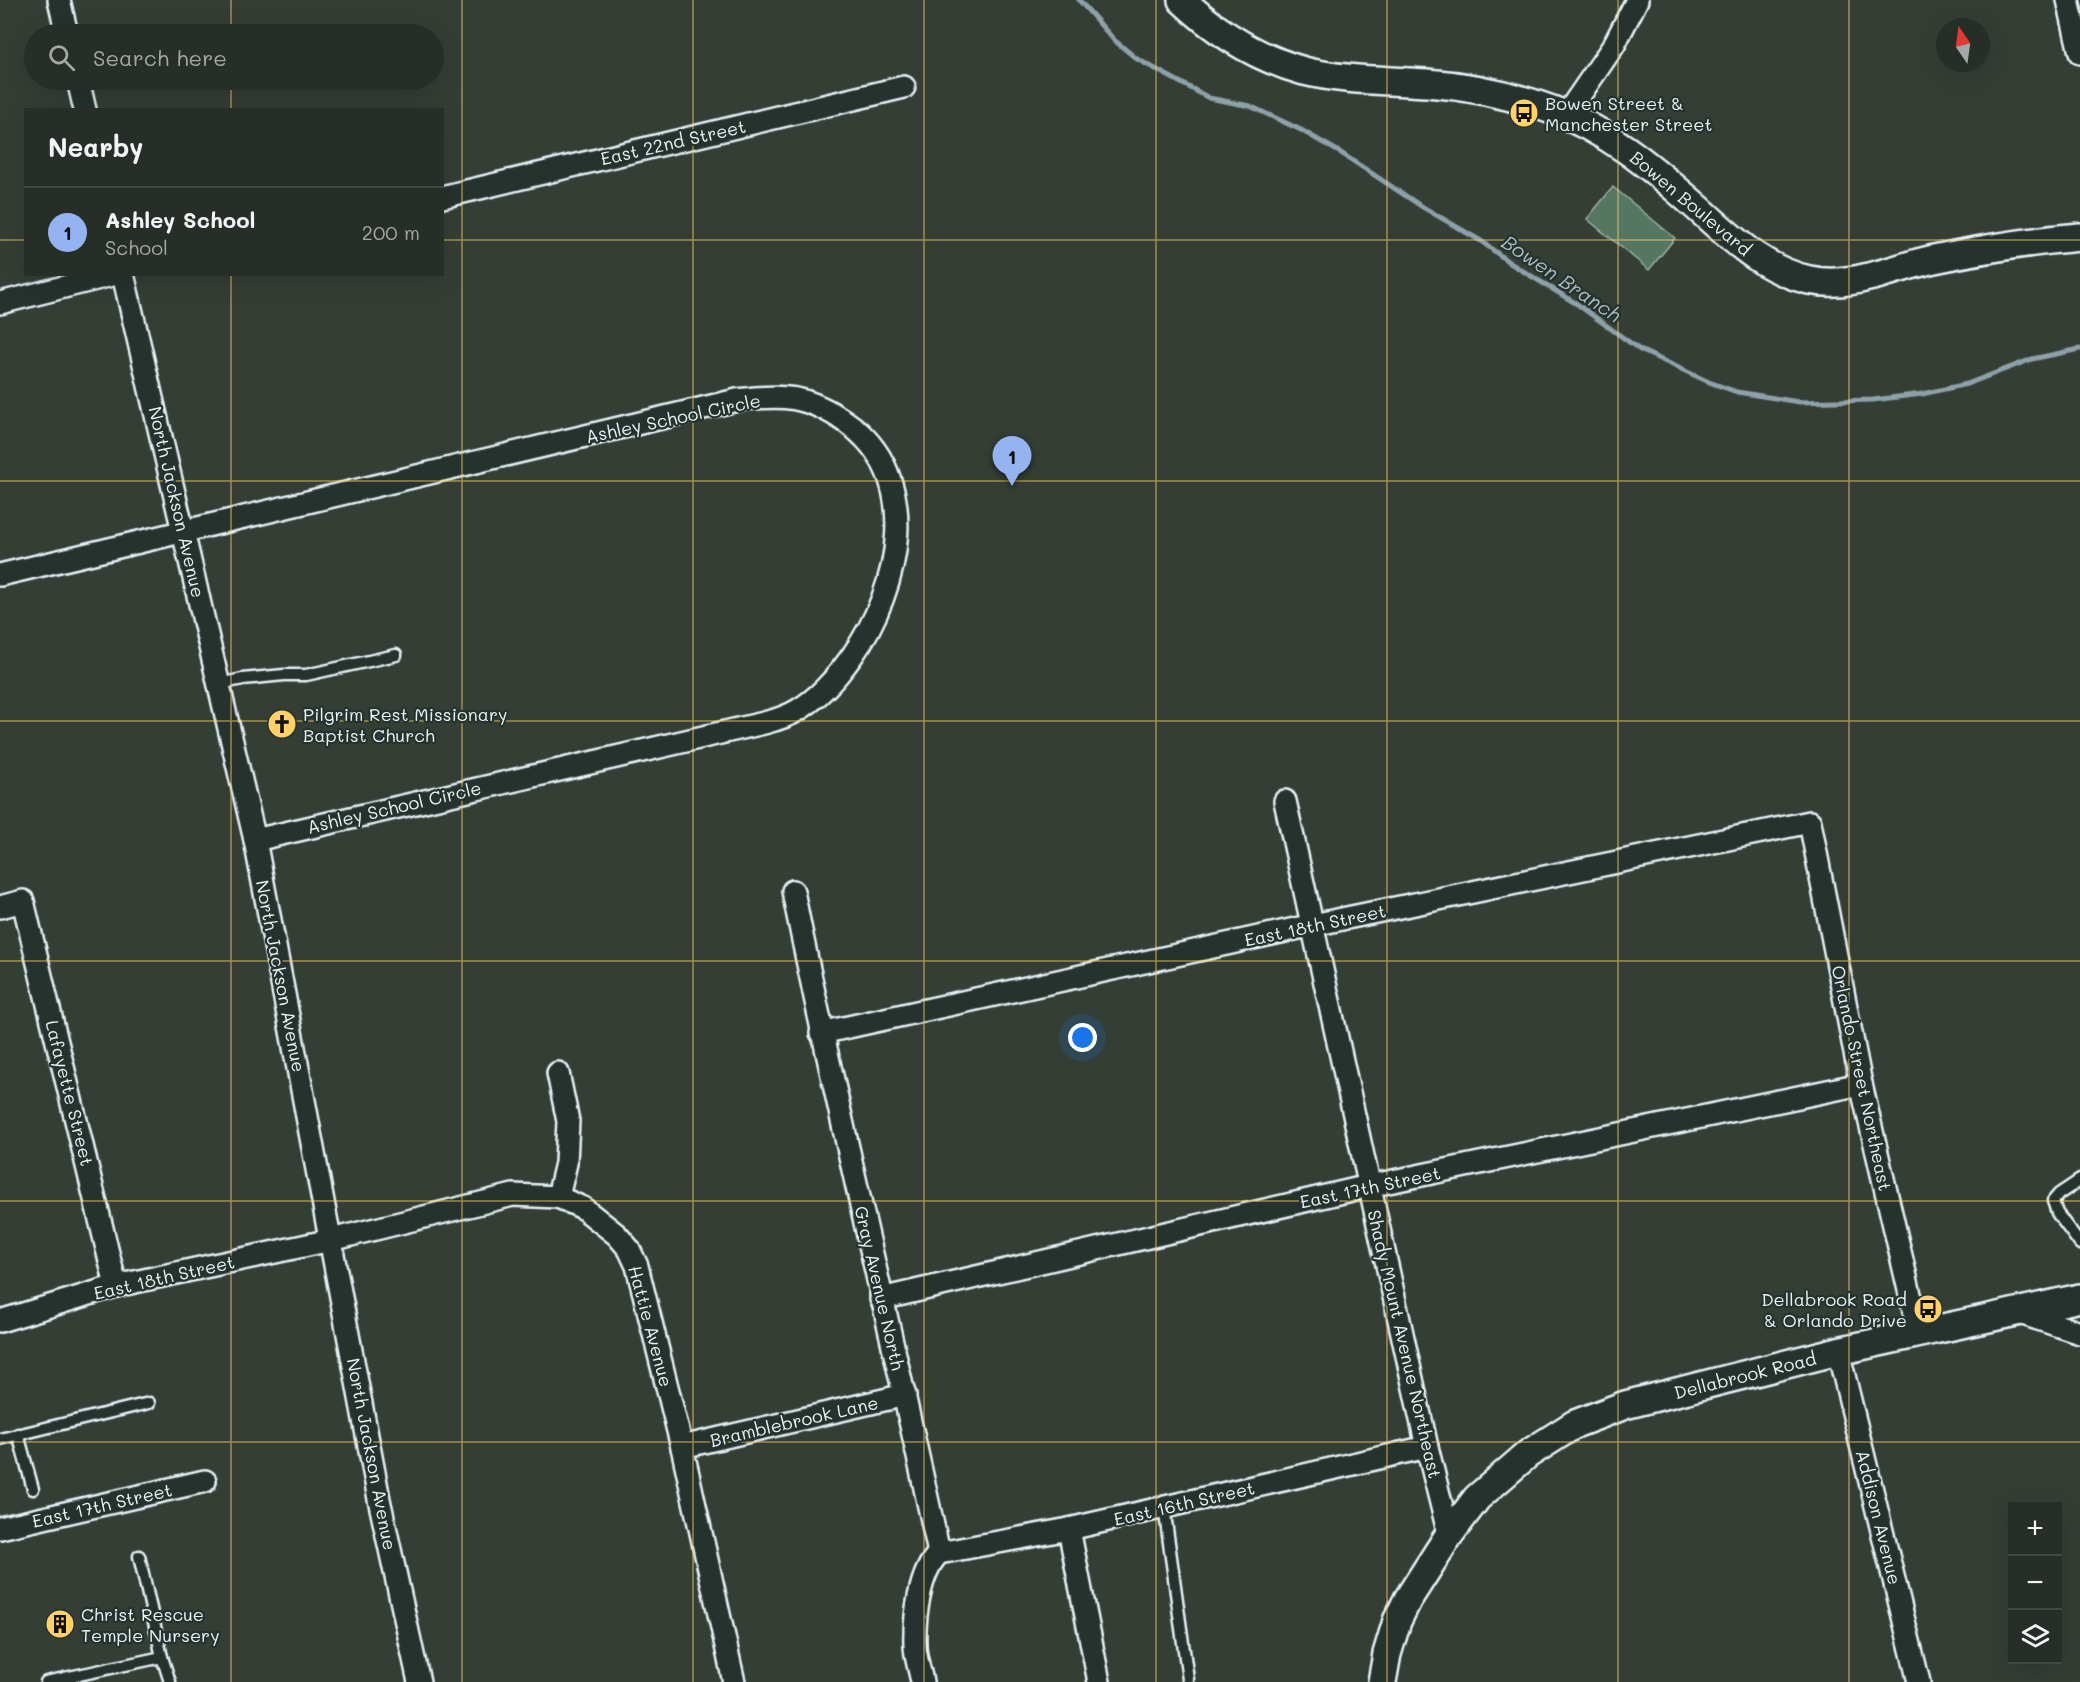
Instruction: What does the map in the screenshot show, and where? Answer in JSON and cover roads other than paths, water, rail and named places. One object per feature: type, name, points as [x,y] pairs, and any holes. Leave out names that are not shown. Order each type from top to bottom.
[{"type":"street","points":[[59,0],[65,24]]},
{"type":"street","name":"Bowen Boulevard","points":[[1182,0],[1205,22],[1241,46],[1279,63],[1306,71],[1366,79],[1458,86],[1513,97],[1566,115],[1645,162],[1742,248],[1776,268],[1808,280],[1826,283],[1848,282],[1942,258],[2016,243],[2080,237]]},
{"type":"street","points":[[1566,115],[1614,45],[1637,0]]},
{"type":"street","points":[[2068,0],[2080,53]]},
{"type":"street","name":"East 22nd Street","points":[[444,197],[904,87]]},
{"type":"street","points":[[80,90],[85,108]]},
{"type":"street","points":[[0,303],[108,276]]},
{"type":"street","name":"North Jackson Avenue","points":[[123,276],[255,840],[380,1499],[419,1682]]},
{"type":"street","name":"Ashley School Circle","points":[[0,575],[737,400],[760,397],[805,400],[822,406],[869,441],[892,485],[898,522],[894,558],[879,608],[868,631],[849,661],[822,693],[801,709],[789,716],[764,723],[255,840]]},
{"type":"street","name":"Shady Mount Avenue Northeast","points":[[1285,801],[1427,1447],[1449,1535]]},
{"type":"street","name":"East 18th Street","points":[[821,1033],[1313,925],[1810,822]]},
{"type":"street","name":"Orlando Street Northeast","points":[[1810,822],[1862,1084],[1919,1333]]},
{"type":"street","name":"Gray Avenue North","points":[[793,891],[821,1033],[905,1395],[939,1553]]},
{"type":"street","name":"Lafayette Street","points":[[0,907],[23,901],[116,1286]]},
{"type":"street","points":[[558,1073],[568,1121],[566,1163],[558,1197]]},
{"type":"street","name":"East 17th Street","points":[[881,1299],[1369,1186],[1862,1084]]},
{"type":"street","name":"Hattie Avenue","points":[[331,1240],[513,1195],[558,1197],[583,1208],[617,1235],[629,1249],[637,1266],[682,1447],[735,1682]]},
{"type":"street","name":"East 18th Street","points":[[0,1321],[116,1286],[331,1240]]},
{"type":"street","name":"Dellabrook Road","points":[[1382,1682],[1387,1653],[1397,1621],[1408,1599],[1449,1535],[1477,1498],[1528,1454],[1575,1424],[1625,1405],[1838,1351],[2080,1298]]},
{"type":"street","points":[[2018,1312],[2080,1333]]},
{"type":"street","name":"Addison Avenue","points":[[1838,1351],[1919,1682]]},
{"type":"street","name":"Bramblebrook Lane","points":[[682,1447],[905,1395]]},
{"type":"street","name":"East 16th Street","points":[[939,1553],[1069,1529],[1427,1447]]},
{"type":"street","name":"East 17th Street","points":[[0,1528],[205,1481]]},
{"type":"street","points":[[1069,1529],[1100,1682]]},
{"type":"street","points":[[922,1682],[915,1647],[919,1594],[931,1560],[939,1553]]},
{"type":"lane","points":[[219,684],[243,679],[306,675],[396,654]]},
{"type":"lane","points":[[2080,1180],[2059,1194],[2053,1202],[2057,1213],[2080,1244]]},
{"type":"lane","points":[[0,1438],[149,1403]]},
{"type":"lane","points":[[18,1434],[33,1489]]},
{"type":"lane","points":[[1164,1507],[1188,1679]]},
{"type":"lane","points":[[139,1556],[170,1682]]},
{"type":"lane","points":[[46,1682],[162,1657]]},
{"type":"waterway","name":"Bowen Branch","points":[[1079,0],[1114,40],[1137,59],[1209,98],[1250,106],[1301,130],[1481,241],[1510,263],[1577,304],[1640,350],[1709,382],[1737,392],[1799,402],[1873,400],[1922,394],[1967,384],[2032,359],[2080,349]]},
{"type":"place","name":"Bowen Street & Manchester Street","points":[[1524,113]]},
{"type":"place","name":"Ashley School","points":[[1012,486]]},
{"type":"place","name":"Pilgrim Rest Missionary Baptist Church","points":[[282,724]]},
{"type":"place","name":"Dellabrook Road & Orlando Drive","points":[[1928,1309]]},
{"type":"place","name":"Christ Rescue Temple Nursery","points":[[60,1624]]}]
